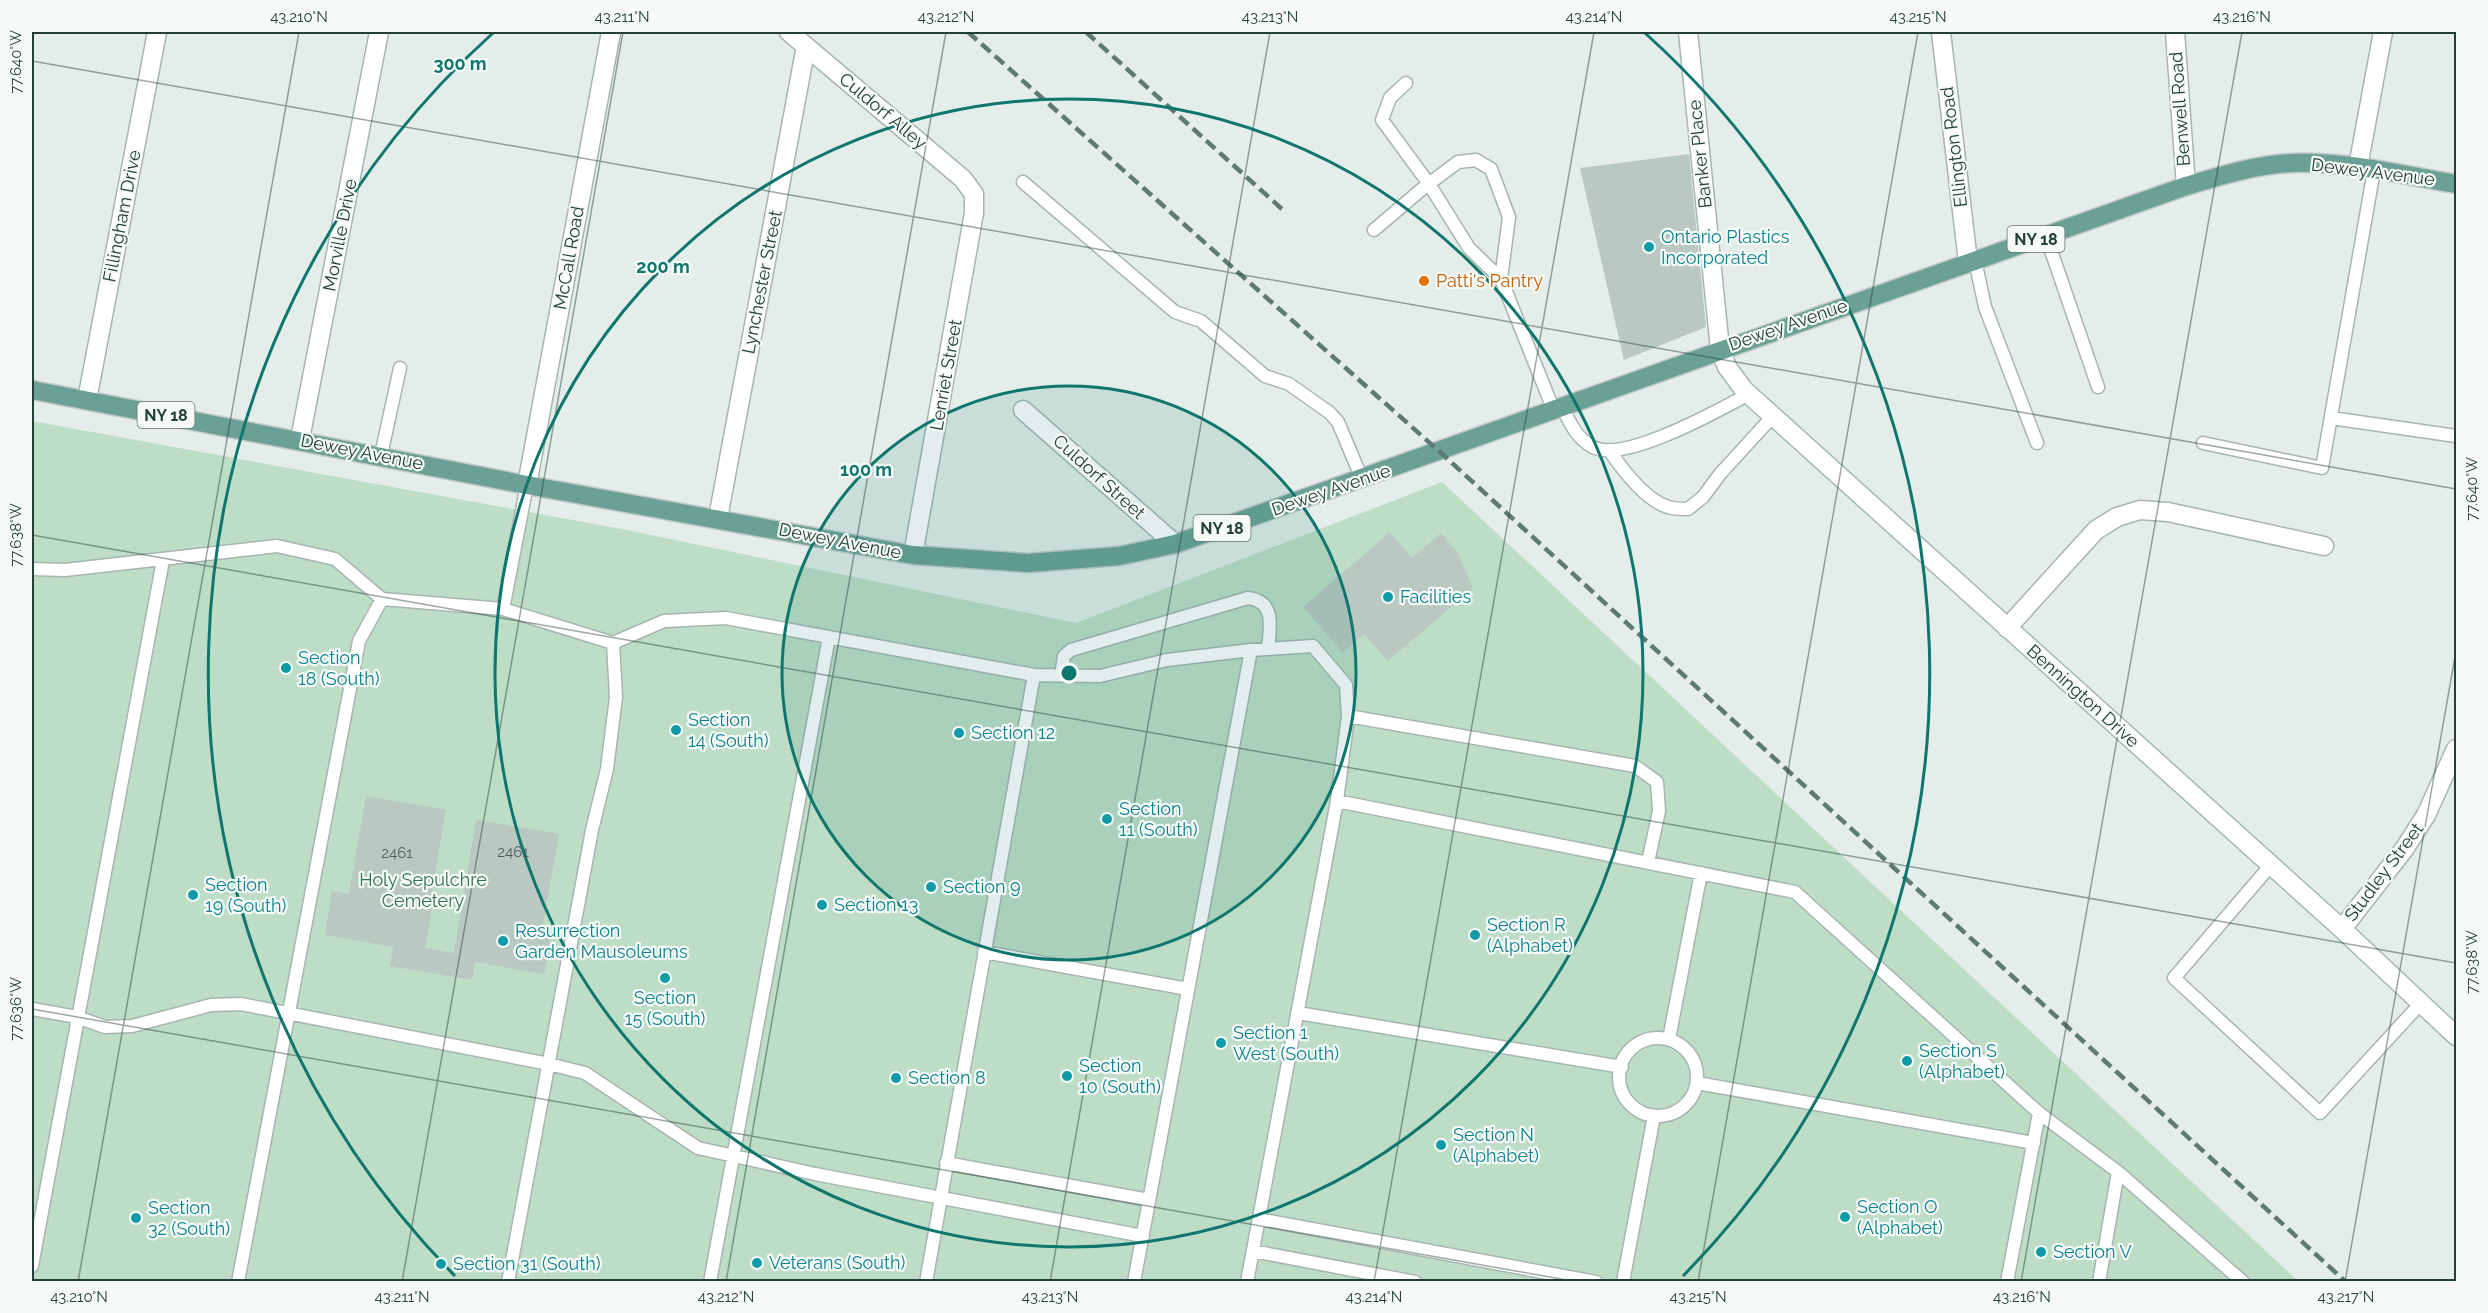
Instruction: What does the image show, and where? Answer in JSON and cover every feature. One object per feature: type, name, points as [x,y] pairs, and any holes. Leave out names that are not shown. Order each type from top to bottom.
[{"type":"main road","name":"Dewey Avenue","points":[[32,390],[381,455],[527,485],[913,555],[991,562],[1039,563],[1119,556],[1175,544],[1558,409],[1720,349],[2186,186],[2240,171],[2282,164],[2326,164],[2366,168],[2457,184]]},
{"type":"street","name":"Fillingham Drive","points":[[87,400],[157,32]]},
{"type":"street","name":"Morville Drive","points":[[300,440],[379,32]]},
{"type":"street","name":"McCall Road","points":[[527,485],[611,32]]},
{"type":"street","name":"Culdorf Alley","points":[[789,32],[963,179],[974,194]]},
{"type":"street","name":"Banker Place","points":[[1688,32],[1720,349]]},
{"type":"street","name":"Ellington Road","points":[[1941,32],[1972,261]]},
{"type":"street","name":"Benwell Road","points":[[2175,32],[2186,186]]},
{"type":"street","points":[[2366,168],[2383,32]]},
{"type":"street","name":"Lynchester Street","points":[[718,518],[806,46]]},
{"type":"street","name":"Lenriet Street","points":[[913,555],[974,213],[974,194]]},
{"type":"street","name":"Bennington Drive","points":[[1720,349],[1734,380],[1749,394],[2342,929],[2457,1036]]},
{"type":"street","name":"Culdorf Street","points":[[1023,410],[1175,544]]},
{"type":"street","points":[[2007,628],[2096,530],[2117,517],[2140,510],[2168,512],[2324,546]]},
{"type":"street","name":"Studley Street","points":[[2342,929],[2405,848],[2431,806],[2457,749]]},
{"type":"lane","points":[[1406,83],[1390,98],[1382,120],[1429,184],[1468,248],[1501,279],[1558,409],[1574,431],[1594,448],[1609,450],[1645,444],[1749,394]]},
{"type":"lane","points":[[1374,230],[1458,162],[1476,160],[1491,169],[1509,217],[1501,279]]},
{"type":"lane","points":[[2203,443],[2322,468],[2366,168]]},
{"type":"lane","points":[[1023,182],[1175,312],[1201,321],[1265,376],[1289,384],[1330,413],[1338,422],[1362,479]]},
{"type":"lane","points":[[2046,236],[2098,387]]},
{"type":"lane","points":[[1972,261],[1985,307],[2037,443]]},
{"type":"lane","points":[[381,455],[400,368]]},
{"type":"lane","points":[[1609,450],[1624,472],[1656,501],[1668,507],[1688,509],[1703,497],[1720,474],[1773,416]]},
{"type":"lane","points":[[2331,418],[2457,436]]},
{"type":"lane","points":[[503,609],[527,485]]},
{"type":"lane","points":[[32,569],[65,570],[277,546],[335,560],[382,599],[503,609],[613,643],[664,621],[726,618],[1034,675],[1100,676],[1167,660],[1251,650],[1313,646],[1346,685],[1348,716],[1337,801],[1247,1281]]},
{"type":"lane","points":[[32,1266],[163,560]]},
{"type":"lane","points":[[1061,676],[1064,656],[1071,650],[1248,598],[1257,599],[1267,606],[1271,621],[1268,649]]},
{"type":"lane","points":[[237,1281],[286,1014],[359,641],[382,599]]},
{"type":"lane","points":[[710,1281],[829,637]]},
{"type":"lane","points":[[508,1281],[592,830],[607,769],[616,697],[613,643]]},
{"type":"lane","points":[[1134,1281],[1251,650]]},
{"type":"lane","points":[[926,1281],[1034,675]]},
{"type":"lane","points":[[1348,716],[1635,766],[1657,782],[1659,811],[1648,862]]},
{"type":"lane","points":[[1337,801],[1796,892],[2039,1113],[2118,1172],[2243,1281]]},
{"type":"lane","points":[[2271,865],[2174,978],[2311,1105],[2320,1113],[2421,1003]]},
{"type":"lane","points":[[1669,1040],[1701,873]]},
{"type":"lane","points":[[984,952],[1188,989]]},
{"type":"lane","points":[[32,1009],[77,1017],[105,1027],[132,1026],[211,1005],[241,1004],[549,1064],[585,1073],[698,1148],[815,1174],[1143,1236]]},
{"type":"lane","points":[[1298,1013],[1622,1067]]},
{"type":"lane","points":[[1656,1038],[1669,1040],[1687,1052],[1697,1072],[1697,1083],[1686,1104],[1677,1112],[1666,1116],[1641,1113],[1630,1106],[1619,1083],[1624,1058],[1628,1052],[1643,1041],[1656,1038]]},
{"type":"lane","points":[[1697,1083],[2034,1143]]},
{"type":"lane","points":[[2007,1281],[2039,1113]]},
{"type":"lane","points":[[1623,1281],[1654,1116]]},
{"type":"lane","points":[[946,1163],[1149,1200]]},
{"type":"lane","points":[[2099,1281],[2118,1172]]},
{"type":"lane","points":[[1259,1219],[1596,1281]]},
{"type":"lane","points":[[1253,1251],[1415,1281]]},
{"type":"green space","name":"Holy Sepulchre Cemetery","points":[[32,421],[627,530],[1076,623],[1442,482],[2298,1281],[32,1281]]},
{"type":"building","name":"Ontario Plastics Incorporated","points":[[1689,154],[1706,327],[1624,360],[1580,168]]},
{"type":"building","name":"Facilities","points":[[1390,532],[1412,558],[1441,533],[1458,553],[1473,588],[1388,661],[1364,634],[1343,653],[1303,607]]},
{"type":"building","points":[[366,796],[446,810],[429,909],[432,909],[425,948],[454,953],[476,820],[559,834],[542,930],[552,931],[544,974],[475,962],[472,980],[390,966],[393,947],[325,935],[332,891],[349,894]]},
{"type":"railway","points":[[968,32],[1440,452],[2346,1282]]},
{"type":"railway","points":[[1086,32],[1283,210]]},
{"type":"place","name":"Ontario Plastics Incorporated","points":[[1649,247]]},
{"type":"place","name":"Patti's Pantry","points":[[1424,281]]},
{"type":"place","name":"Facilities","points":[[1388,597]]},
{"type":"place","name":"Section 18 (South)","points":[[286,668]]},
{"type":"place","name":"Section 14 (South)","points":[[676,730]]},
{"type":"place","name":"Section 12","points":[[959,733]]},
{"type":"place","name":"Section 11 (South)","points":[[1107,819]]},
{"type":"place","name":"Section 9","points":[[931,887]]},
{"type":"place","name":"Section 19 (South)","points":[[193,895]]},
{"type":"place","name":"Section 13","points":[[822,905]]},
{"type":"place","name":"Section R (Alphabet)","points":[[1475,935]]},
{"type":"place","name":"Resurrection Garden Mausoleums","points":[[503,941]]},
{"type":"place","name":"Section 15 (South)","points":[[665,978]]},
{"type":"place","name":"Section 1 West (South)","points":[[1221,1043]]},
{"type":"place","name":"Section S (Alphabet)","points":[[1907,1061]]},
{"type":"place","name":"Section 10 (South)","points":[[1067,1076]]},
{"type":"place","name":"Section 8","points":[[896,1078]]},
{"type":"place","name":"Section N (Alphabet)","points":[[1441,1145]]},
{"type":"place","name":"Section O (Alphabet)","points":[[1845,1217]]},
{"type":"place","name":"Section 32 (South)","points":[[136,1218]]},
{"type":"place","name":"Section V","points":[[2041,1252]]},
{"type":"place","name":"Veterans (South)","points":[[757,1263]]},
{"type":"place","name":"Section 31 (South)","points":[[441,1264]]}]
